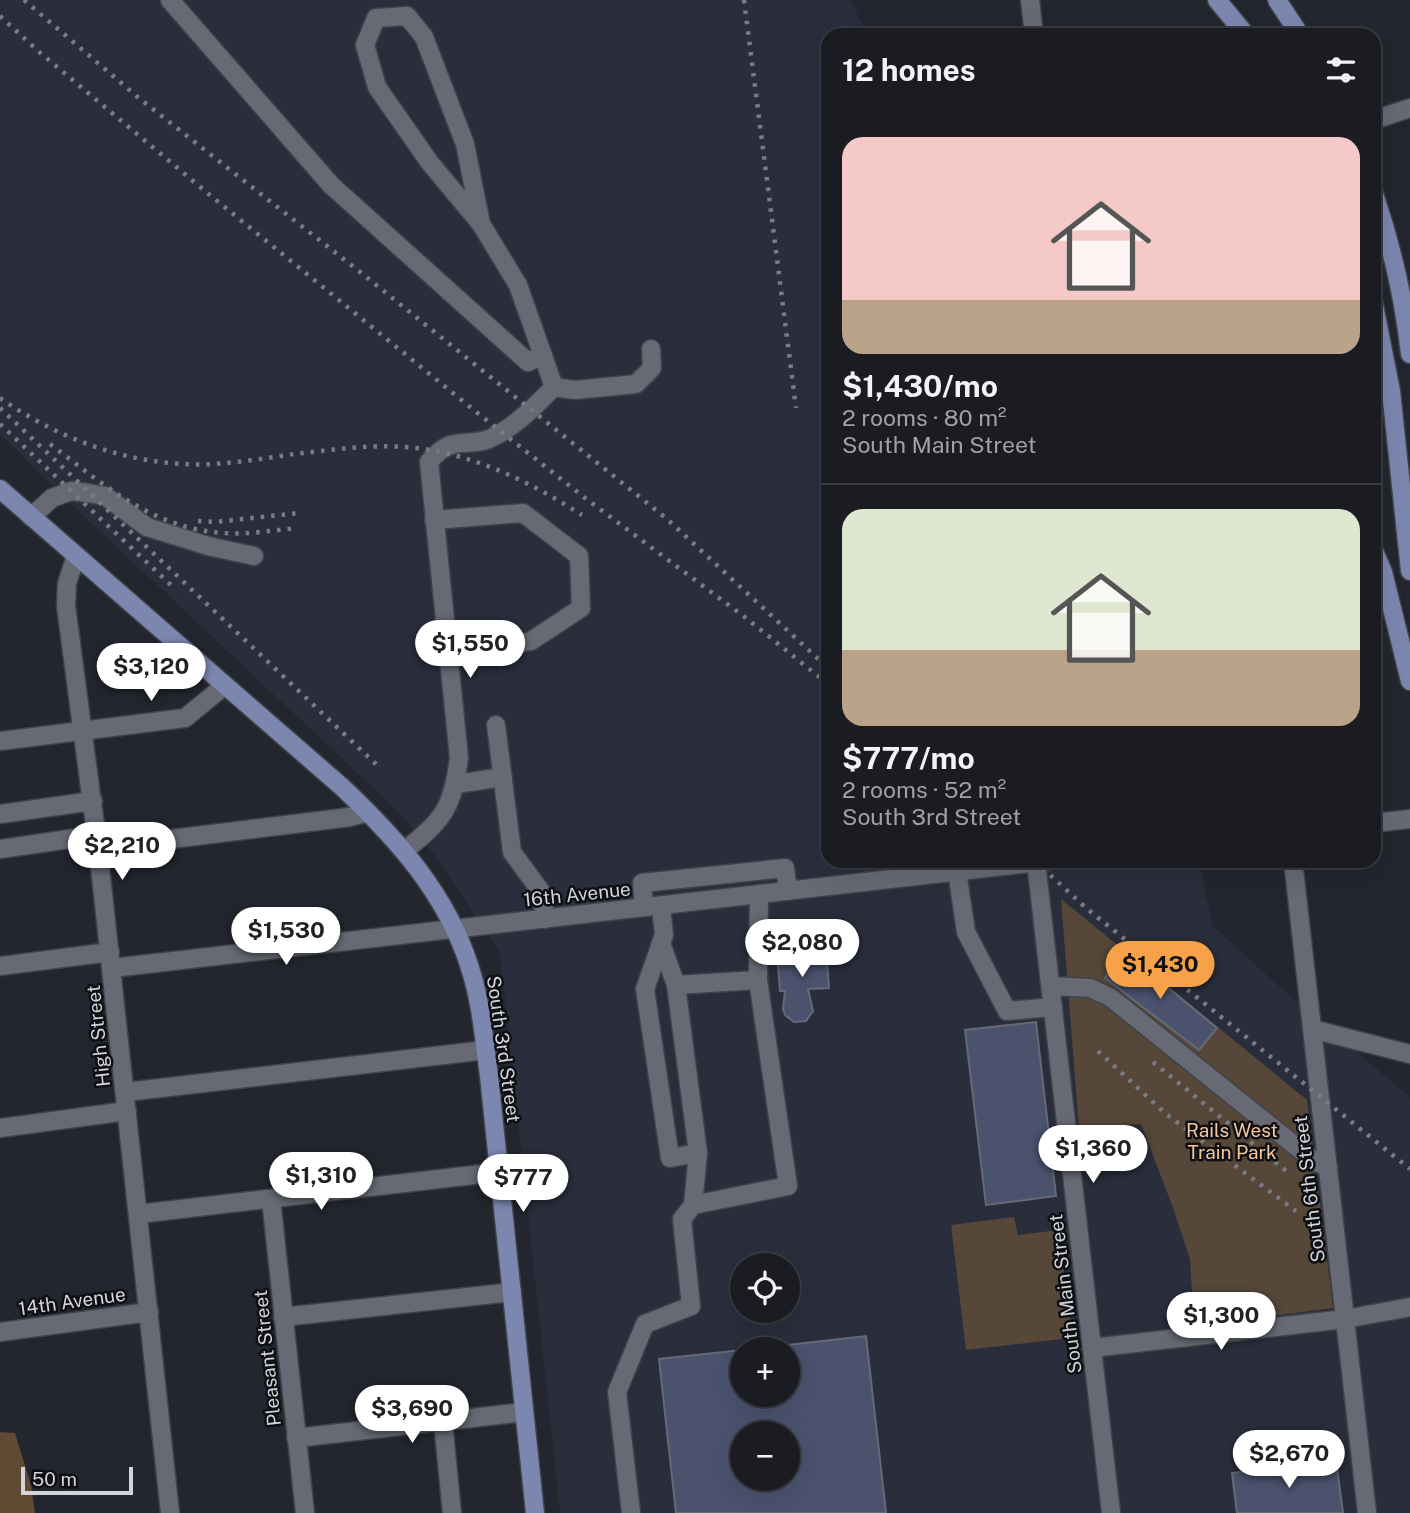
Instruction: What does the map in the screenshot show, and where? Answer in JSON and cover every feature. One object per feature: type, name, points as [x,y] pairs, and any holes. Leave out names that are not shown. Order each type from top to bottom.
[{"type":"main road","points":[[1217,0],[1240,28]]},
{"type":"main road","points":[[1277,0],[1295,28]]},
{"type":"main road","points":[[1381,215],[1401,296],[1410,354]]},
{"type":"main road","points":[[1381,340],[1391,391],[1410,570]]},
{"type":"main road","name":"South 3rd Street","points":[[4,496],[368,812],[404,851],[434,891],[455,928],[470,966],[485,1050],[535,1513]]},
{"type":"main road","points":[[1381,567],[1410,681]]},
{"type":"street","points":[[170,0],[331,185],[528,362],[543,355]]},
{"type":"street","points":[[1030,0],[1033,28]]},
{"type":"street","points":[[481,224],[465,144],[424,37],[407,16],[376,18],[365,46],[377,87],[430,163],[481,224],[518,285],[554,387]]},
{"type":"street","points":[[1381,118],[1410,108]]},
{"type":"street","points":[[554,387],[575,390],[636,384],[652,368],[651,349]]},
{"type":"street","points":[[404,851],[441,818],[449,806],[456,784],[459,758],[429,462],[437,452],[457,442],[488,439],[533,410],[554,387]]},
{"type":"street","points":[[31,517],[52,498],[71,491],[88,493],[105,496],[147,527],[208,546],[254,556]]},
{"type":"street","points":[[434,520],[523,513],[579,556],[581,608],[531,642],[448,656]]},
{"type":"street","name":"High Street","points":[[76,556],[67,583],[66,606],[93,801],[170,1513]]},
{"type":"street","points":[[0,740],[186,718],[224,686]]},
{"type":"street","points":[[496,725],[512,852],[542,893],[545,919]]},
{"type":"street","points":[[456,784],[503,778]]},
{"type":"street","points":[[0,814],[93,801]]},
{"type":"street","points":[[0,849],[350,817],[368,812]]},
{"type":"street","points":[[1381,822],[1410,819]]},
{"type":"street","points":[[698,1153],[670,1158],[645,989],[664,935],[642,883],[785,868],[788,891]]},
{"type":"street","name":"16th Avenue","points":[[0,966],[111,960],[455,928],[985,868]]},
{"type":"street","name":"South Main Street","points":[[1042,868],[1053,1007],[1111,1513]]},
{"type":"street","name":"South 6th Street","points":[[1294,868],[1367,1513]]},
{"type":"street","points":[[957,871],[966,932],[1007,1011],[1053,1007]]},
{"type":"street","points":[[693,1205],[788,1186],[758,980],[753,895],[745,872]]},
{"type":"street","points":[[631,1513],[617,1392],[645,1324],[691,1306],[682,1219],[693,1205],[698,1153],[677,985],[661,943]]},
{"type":"street","points":[[677,985],[758,980]]},
{"type":"street","points":[[1051,986],[1090,988],[1110,997],[1314,1161],[1328,1167]]},
{"type":"street","points":[[1312,1029],[1410,1054]]},
{"type":"street","points":[[126,1091],[485,1050]]},
{"type":"street","points":[[0,1128],[127,1111]]},
{"type":"street","points":[[138,1214],[499,1172]]},
{"type":"street","name":"Pleasant Street","points":[[271,1199],[304,1513]]},
{"type":"street","points":[[284,1317],[512,1292]]},
{"type":"street","points":[[1092,1348],[1345,1319],[1410,1307]]},
{"type":"street","name":"14th Avenue","points":[[0,1332],[149,1312]]},
{"type":"street","points":[[296,1438],[524,1412]]},
{"type":"street","points":[[443,1422],[452,1513]]},
{"type":"shaded area","points":[[0,0],[851,0],[864,28],[821,28],[821,868],[1201,868],[1213,926],[1291,997],[1410,1097],[1410,1513],[560,1513],[500,953],[433,853],[400,813],[0,434]]},
{"type":"shaded area","points":[[0,1432],[15,1433],[31,1485],[35,1513],[0,1513]]},
{"type":"green space","name":"Rails West Train Park","points":[[1061,899],[1307,1100],[1333,1308],[1194,1326],[1190,1259],[1141,1124],[1079,1129]]},
{"type":"green space","points":[[1014,1217],[1018,1235],[1059,1230],[1072,1338],[966,1350],[951,1225]]},
{"type":"building","points":[[826,947],[829,988],[808,989],[813,1011],[806,1021],[794,1022],[785,1015],[783,1009],[785,991],[780,991],[777,951]]},
{"type":"building","points":[[1125,952],[1217,1028],[1199,1050],[1105,978]]},
{"type":"building","points":[[1036,1022],[1056,1196],[986,1205],[965,1030]]},
{"type":"building","points":[[866,1336],[886,1513],[676,1513],[659,1359],[730,1351],[730,1407],[800,1407],[800,1344]]},
{"type":"building","points":[[1336,1460],[1343,1513],[1237,1513],[1232,1473]]},
{"type":"railway","points":[[24,0],[140,99],[667,519],[821,662]]},
{"type":"railway","points":[[744,0],[796,408]]},
{"type":"railway","points":[[0,16],[205,191],[475,411],[821,678]]},
{"type":"railway","points":[[0,398],[24,414],[75,439],[102,449],[157,462],[215,464],[370,447],[416,448],[438,452],[503,472],[582,515]]},
{"type":"railway","points":[[0,408],[379,767]]},
{"type":"railway","points":[[0,424],[173,587]]},
{"type":"railway","points":[[50,444],[130,502],[174,523],[223,533],[298,528]]},
{"type":"railway","points":[[198,521],[215,522],[299,513]]},
{"type":"railway","points":[[1043,868],[1086,908],[1410,1169]]},
{"type":"railway","points":[[1098,1051],[1166,1114],[1296,1211]]},
{"type":"railway","points":[[1153,1062],[1290,1174]]}]
